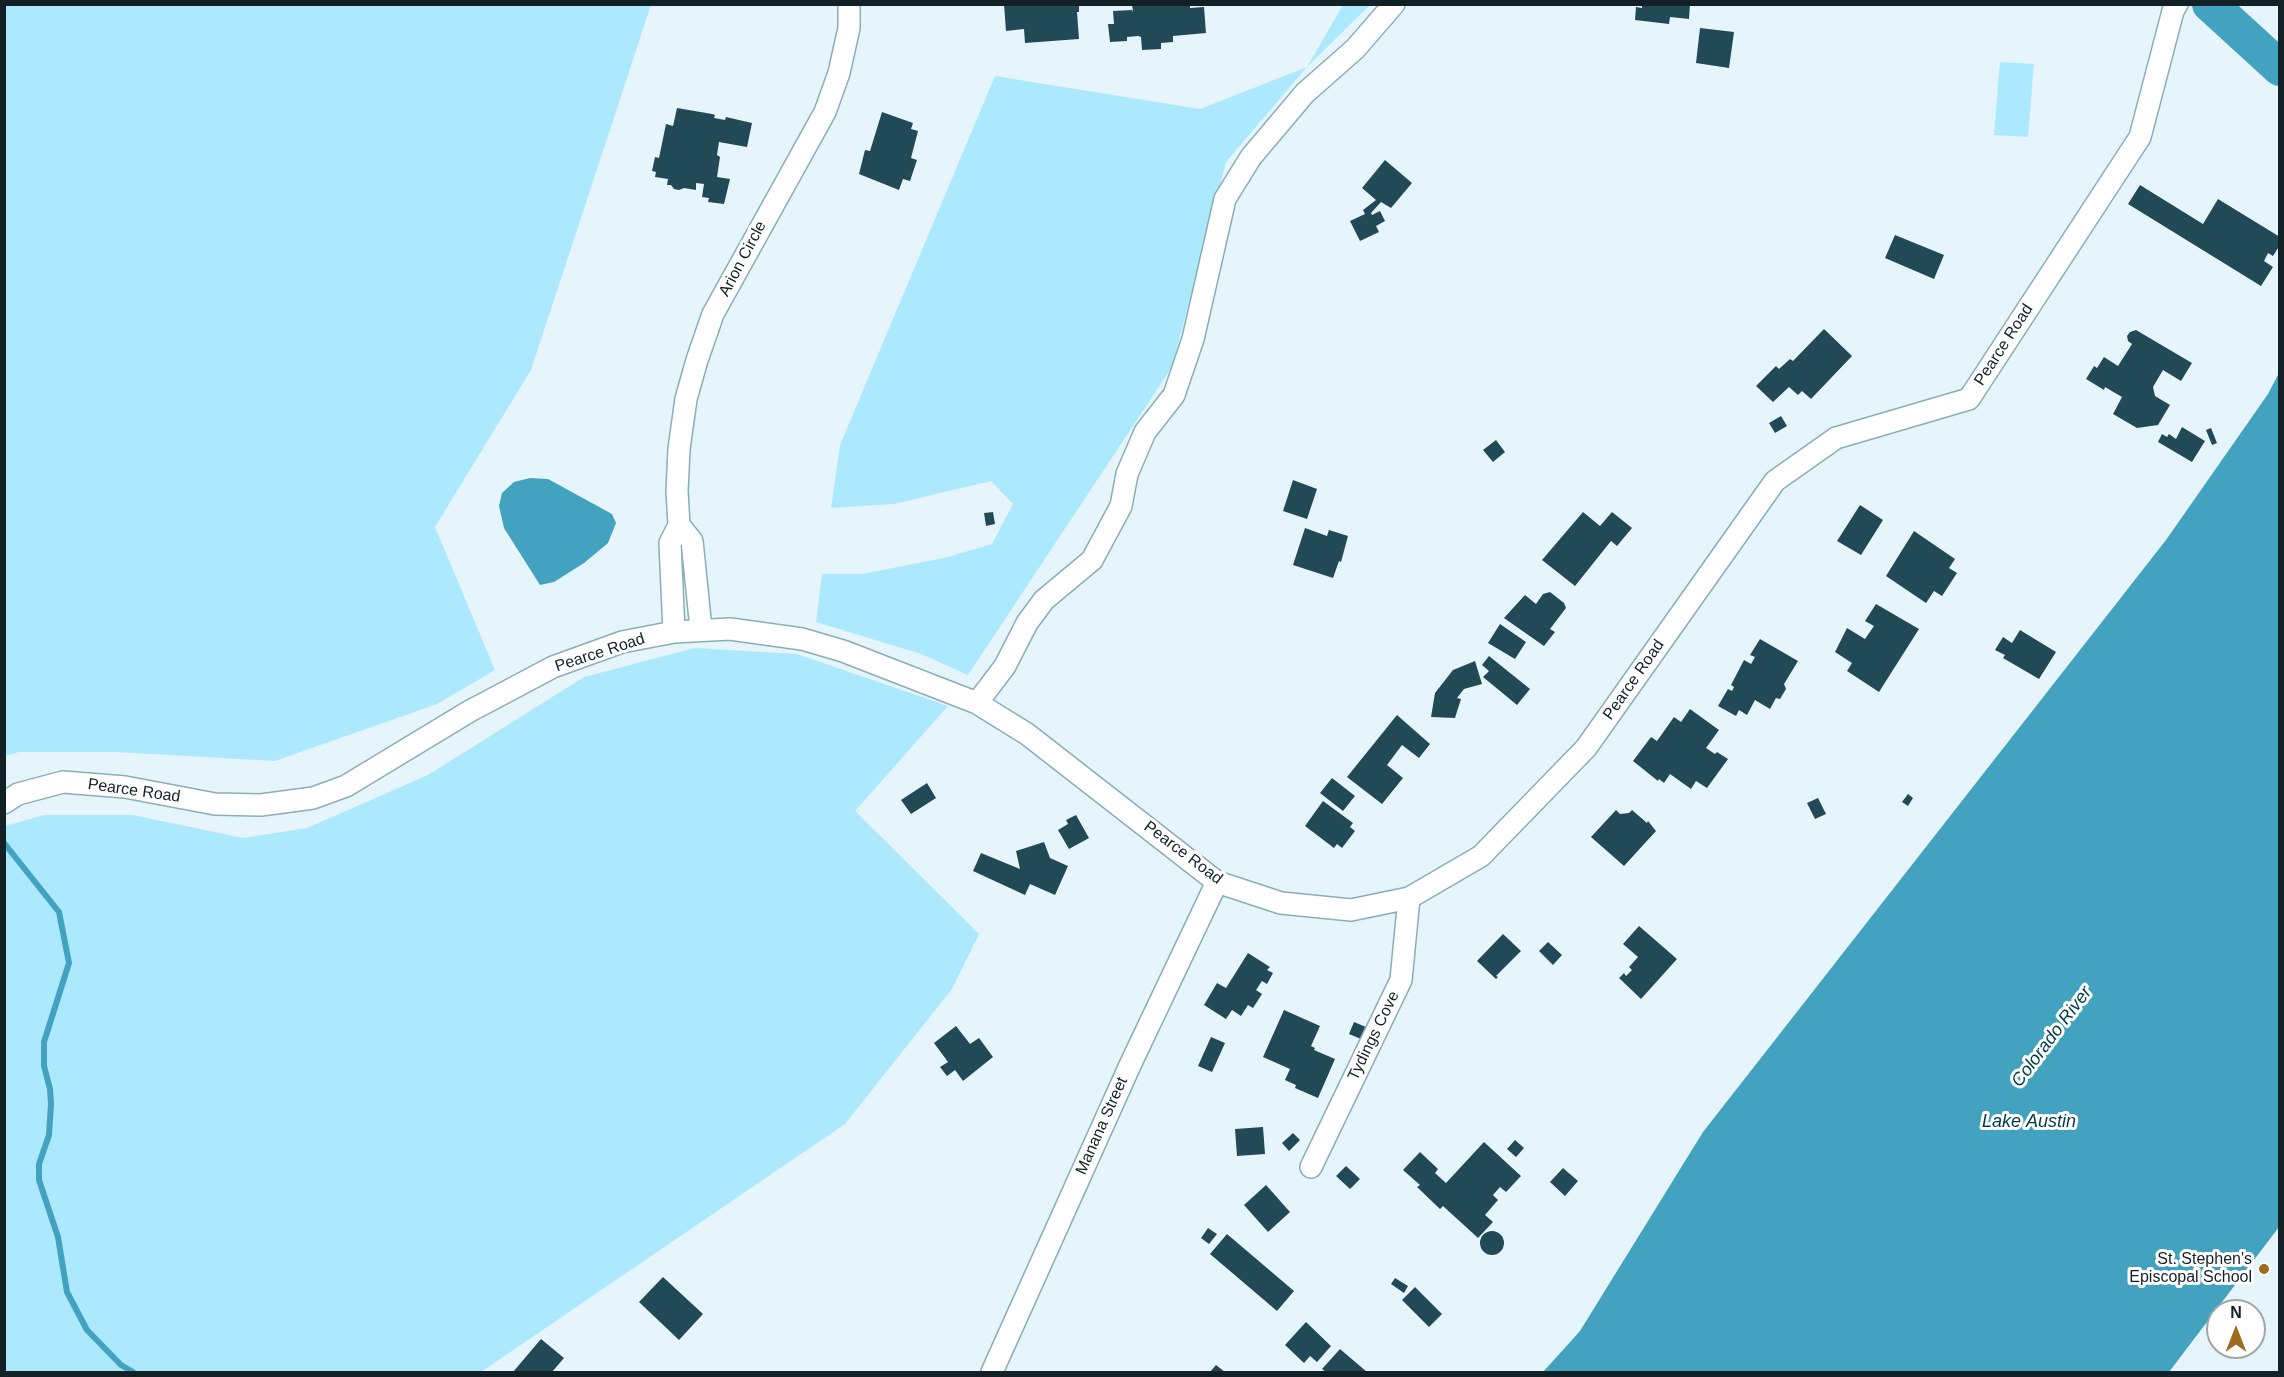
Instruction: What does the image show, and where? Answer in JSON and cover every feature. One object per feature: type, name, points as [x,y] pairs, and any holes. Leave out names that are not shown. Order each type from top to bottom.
[{"type":"street","name":"Arion Circle","points":[[674,632],[670,543],[679,525],[677,491],[679,449],[687,399],[697,360],[713,314],[825,112],[839,73],[849,28],[849,4]]},
{"type":"street","points":[[977,703],[1005,666],[1027,623],[1044,600],[1092,560],[1121,506],[1127,474],[1145,432],[1174,395],[1193,339],[1225,199],[1251,157],[1305,93],[1354,49],[1394,4]]},
{"type":"street","name":"Pearce Road","points":[[4,803],[18,794],[63,782],[125,787],[215,804],[261,805],[313,798],[346,786],[470,711],[553,667],[622,642],[674,632],[730,629],[802,639],[843,651],[977,703],[1027,734],[1217,882],[1281,903],[1351,910],[1409,898],[1481,856],[1586,748],[1775,481],[1836,438],[1969,399],[2140,137],[2173,11],[2177,4]]},
{"type":"street","name":"Arion Circle","points":[[679,525],[692,542],[701,629]]},
{"type":"street","name":"Manana Street","points":[[992,1372],[1135,1053],[1217,882]]},
{"type":"street","name":"Tydings Cove","points":[[1311,1167],[1401,980],[1409,898]]},
{"type":"shaded area","points":[[5,4],[651,5],[531,370],[435,527],[495,670],[437,704],[275,761],[115,752],[19,752],[5,756]]},
{"type":"shaded area","points":[[1343,5],[1370,5],[1307,67]]},
{"type":"shaded area","points":[[2000,62],[2034,64],[2028,137],[1994,135]]},
{"type":"shaded area","points":[[1307,67],[1226,162],[1172,367],[968,675],[921,654],[816,622],[822,574],[862,574],[944,558],[992,544],[1013,504],[991,481],[894,504],[831,508],[840,445],[995,76],[1200,109]]},
{"type":"shaded area","points":[[695,648],[797,654],[948,706],[855,811],[979,934],[952,989],[845,1124],[481,1372],[5,1372],[5,826],[44,815],[133,815],[243,838],[307,828],[428,775],[584,677]]},
{"type":"water","name":"Lake Austin","points":[[2279,373],[2279,1227],[2224,1299],[2206,1299],[2206,1323],[2169,1372],[1543,1372],[1580,1331],[1703,1132],[2166,540],[2268,394]]},
{"type":"water","points":[[530,478],[548,479],[612,514],[616,523],[608,543],[584,563],[554,582],[540,585],[504,528],[499,506],[502,493],[514,482]]},
{"type":"building","points":[[1004,4],[1079,4],[1079,12],[1077,12],[1079,39],[1025,43],[1024,29],[1006,31]]},
{"type":"building","points":[[1132,4],[1190,4],[1190,8],[1204,7],[1206,33],[1173,36],[1173,42],[1161,43],[1161,49],[1142,50],[1141,37],[1138,36],[1127,37],[1127,41],[1110,42],[1108,24],[1114,24],[1113,11],[1132,10],[1133,12]]},
{"type":"building","points":[[1642,4],[1690,4],[1689,19],[1670,17],[1669,24],[1635,20],[1636,7],[1642,8]]},
{"type":"building","points":[[1700,28],[1734,32],[1729,68],[1696,63]]},
{"type":"building","points":[[677,108],[712,114],[715,115],[714,118],[725,120],[726,117],[752,123],[747,147],[719,142],[717,155],[720,157],[717,177],[730,179],[724,204],[708,202],[709,198],[702,197],[704,184],[696,183],[696,190],[674,189],[671,185],[667,185],[668,179],[655,177],[656,172],[652,171],[655,157],[659,158],[666,124],[673,126]]},
{"type":"building","points":[[882,112],[913,123],[911,129],[918,131],[911,158],[917,160],[910,181],[903,179],[899,190],[859,174],[865,150],[870,151]]},
{"type":"building","points":[[1385,160],[1412,183],[1391,208],[1381,202],[1371,213],[1372,215],[1380,211],[1385,221],[1376,226],[1379,232],[1360,241],[1350,221],[1365,214],[1363,210],[1376,200],[1362,188]]},
{"type":"building","points":[[2140,185],[2203,224],[2218,199],[2280,237],[2280,245],[2273,256],[2268,253],[2264,261],[2273,267],[2261,286],[2128,204]]},
{"type":"building","points":[[1895,235],[1944,255],[1934,279],[1885,258]]},
{"type":"building","points":[[1824,329],[1852,356],[1811,399],[1802,391],[1798,395],[1789,387],[1773,402],[1756,386],[1776,366],[1779,369],[1790,359],[1793,361]]},
{"type":"building","points":[[2136,330],[2192,363],[2181,381],[2163,370],[2153,387],[2155,396],[2170,405],[2158,425],[2137,428],[2113,414],[2122,397],[2086,379],[2094,366],[2097,368],[2104,357],[2118,366],[2132,344],[2128,341],[2127,336]]},
{"type":"building","points":[[1781,416],[1787,426],[1775,433],[1769,423]]},
{"type":"building","points":[[2182,427],[2205,441],[2192,462],[2158,442],[2162,434],[2167,437],[2169,434],[2176,439]]},
{"type":"building","points":[[2211,428],[2217,443],[2212,445],[2206,430]]},
{"type":"building","points":[[1496,440],[1505,452],[1493,462],[1483,450]]},
{"type":"building","points":[[1293,480],[1317,489],[1307,519],[1283,511]]},
{"type":"building","points":[[1860,505],[1883,520],[1861,555],[1837,541]]},
{"type":"building","points":[[993,512],[995,524],[986,526],[984,513]]},
{"type":"building","points":[[1583,512],[1600,526],[1612,512],[1632,528],[1617,546],[1611,541],[1575,586],[1542,560]]},
{"type":"building","points":[[1305,528],[1327,536],[1329,530],[1348,536],[1341,562],[1339,561],[1333,578],[1293,565]]},
{"type":"building","points":[[1914,531],[1955,559],[1949,568],[1957,573],[1942,596],[1934,591],[1926,603],[1886,576]]},
{"type":"building","points":[[1550,592],[1564,603],[1566,608],[1550,629],[1555,632],[1544,646],[1504,618],[1525,595],[1536,604],[1543,594]]},
{"type":"building","points":[[1876,604],[1919,629],[1879,692],[1847,671],[1852,663],[1835,652],[1847,628],[1865,639],[1874,626],[1865,621]]},
{"type":"building","points":[[1500,624],[1526,642],[1515,659],[1488,643]]},
{"type":"building","points":[[2020,630],[2056,652],[2039,679],[2003,658],[2005,655],[1995,650],[2003,637],[2012,643]]},
{"type":"building","points":[[1760,639],[1798,661],[1784,684],[1786,689],[1780,699],[1776,698],[1770,709],[1755,700],[1747,715],[1739,710],[1736,716],[1718,706],[1728,689],[1732,691],[1734,687],[1731,685],[1744,660],[1751,664],[1755,657],[1750,655]]},
{"type":"building","points":[[1489,656],[1530,689],[1517,705],[1483,677],[1489,671],[1482,665]]},
{"type":"building","points":[[1475,661],[1482,684],[1464,689],[1457,698],[1461,699],[1455,718],[1431,717],[1435,693],[1453,670]]},
{"type":"building","points":[[1690,709],[1719,730],[1706,748],[1728,759],[1707,788],[1696,781],[1691,789],[1670,774],[1664,783],[1659,779],[1658,781],[1633,761],[1651,737],[1657,741],[1674,717],[1681,722]]},
{"type":"building","points":[[1397,715],[1430,744],[1419,758],[1402,745],[1387,765],[1403,778],[1382,804],[1347,777]]},
{"type":"building","points":[[1332,778],[1355,796],[1343,811],[1320,793]]},
{"type":"building","points":[[927,783],[936,798],[911,814],[901,800]]},
{"type":"building","points":[[1908,794],[1913,798],[1908,806],[1902,802]]},
{"type":"building","points":[[1818,798],[1826,814],[1815,819],[1807,803]]},
{"type":"building","points":[[1323,801],[1353,823],[1350,827],[1355,831],[1342,848],[1337,844],[1334,848],[1305,826]]},
{"type":"building","points":[[1616,810],[1620,814],[1629,813],[1632,810],[1647,823],[1648,821],[1656,831],[1624,866],[1591,837]]},
{"type":"building","points":[[1076,815],[1089,838],[1069,849],[1058,830],[1068,824],[1066,820]]},
{"type":"building","points":[[1044,842],[1050,858],[1068,866],[1055,895],[1030,884],[1025,895],[973,871],[981,853],[1020,869],[1016,851]]},
{"type":"building","points":[[1639,926],[1677,959],[1641,999],[1619,978],[1624,973],[1626,976],[1632,970],[1629,967],[1638,957],[1623,944]]},
{"type":"building","points":[[1503,934],[1521,951],[1496,976],[1498,977],[1496,979],[1477,961]]},
{"type":"building","points":[[1548,942],[1562,955],[1553,965],[1539,951]]},
{"type":"building","points":[[1248,953],[1270,967],[1267,970],[1273,973],[1267,984],[1262,981],[1256,990],[1262,994],[1253,1008],[1248,1005],[1241,1016],[1232,1010],[1226,1019],[1204,1005],[1217,983],[1226,988]]},
{"type":"building","points":[[1284,1010],[1320,1026],[1311,1046],[1315,1048],[1314,1050],[1335,1059],[1318,1098],[1295,1088],[1296,1085],[1285,1080],[1290,1069],[1263,1057]]},
{"type":"building","points":[[1354,1022],[1366,1027],[1361,1039],[1349,1034]]},
{"type":"building","points":[[956,1026],[970,1044],[979,1038],[993,1057],[963,1081],[955,1070],[947,1076],[940,1067],[948,1062],[934,1043]]},
{"type":"building","points":[[1211,1037],[1225,1043],[1212,1072],[1198,1066]]},
{"type":"building","points":[[1263,1127],[1265,1154],[1237,1156],[1235,1129]]},
{"type":"building","points":[[1293,1133],[1300,1140],[1289,1151],[1282,1143]]},
{"type":"building","points":[[1515,1140],[1524,1148],[1516,1157],[1507,1149]]},
{"type":"building","points":[[1484,1142],[1521,1176],[1506,1192],[1500,1187],[1493,1195],[1498,1200],[1485,1215],[1493,1222],[1478,1238],[1443,1206],[1440,1209],[1417,1187],[1420,1185],[1403,1170],[1420,1152],[1438,1169],[1435,1173],[1446,1183]]},
{"type":"building","points":[[1346,1166],[1360,1179],[1350,1189],[1336,1176]]},
{"type":"building","points":[[1563,1168],[1578,1181],[1565,1196],[1550,1182]]},
{"type":"building","points":[[1266,1185],[1290,1212],[1268,1232],[1244,1205]]},
{"type":"building","points":[[1208,1228],[1217,1234],[1209,1244],[1201,1238]]},
{"type":"building","points":[[1492,1231],[1500,1235],[1504,1243],[1500,1251],[1492,1255],[1484,1251],[1480,1243],[1484,1235]]},
{"type":"building","points":[[1227,1234],[1294,1291],[1277,1311],[1210,1254]]},
{"type":"building","points":[[663,1277],[703,1314],[679,1340],[639,1302]]},
{"type":"building","points":[[1395,1278],[1408,1286],[1404,1293],[1391,1284]]},
{"type":"building","points":[[1415,1287],[1442,1314],[1429,1327],[1402,1300]]},
{"type":"building","points":[[1306,1322],[1331,1346],[1317,1362],[1310,1356],[1304,1363],[1285,1345]]},
{"type":"building","points":[[541,1339],[564,1358],[552,1372],[513,1372]]},
{"type":"building","points":[[1340,1349],[1367,1372],[1326,1372],[1322,1369]]},
{"type":"building","points":[[1216,1365],[1225,1372],[1210,1372]]},
{"type":"waterway","points":[[2210,4],[2280,68]]},
{"type":"waterway","points":[[4,843],[59,912],[69,963],[44,1042],[44,1066],[51,1104],[49,1135],[39,1164],[39,1180],[58,1237],[67,1292],[87,1330],[121,1365],[133,1372]]},
{"type":"place","name":"St. Stephen's Episcopal School","points":[[2264,1269]]},
{"type":"water label","name":"Colorado River","points":[[2052,1037]]}]
